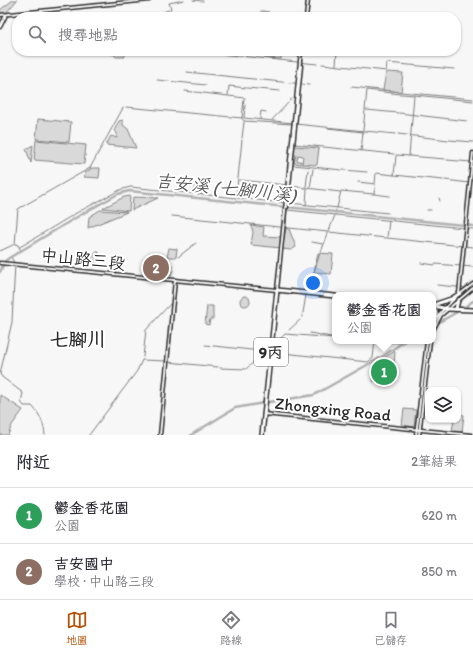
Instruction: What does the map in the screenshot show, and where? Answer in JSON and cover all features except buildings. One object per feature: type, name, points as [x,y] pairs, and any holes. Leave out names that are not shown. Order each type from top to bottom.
[{"type":"main road","points":[[278,290],[332,296]]},
{"type":"main road","name":"9丙","points":[[263,435],[278,290]]},
{"type":"main road","points":[[436,305],[459,294]]},
{"type":"main road","points":[[456,309],[458,300]]},
{"type":"main road","points":[[436,307],[446,309],[473,310]]},
{"type":"main road","points":[[436,312],[436,318]]},
{"type":"street","points":[[34,12],[148,0]]},
{"type":"street","points":[[307,12],[308,0]]},
{"type":"street","points":[[0,16],[12,14]]},
{"type":"street","points":[[0,27],[6,15]]},
{"type":"street","points":[[278,290],[302,56]]},
{"type":"street","points":[[459,294],[473,153]]},
{"type":"street","name":"中山路三段","points":[[1,263],[278,290]]},
{"type":"street","points":[[160,435],[175,280]]},
{"type":"street","points":[[436,324],[441,315],[459,294],[473,284]]},
{"type":"street","points":[[436,318],[473,288]]},
{"type":"street","points":[[418,435],[428,344]]},
{"type":"street","name":"Zhongxing Road","points":[[265,414],[471,435]]},
{"type":"shaded area","points":[[13,0],[17,0],[6,13],[0,14],[0,10]]},
{"type":"shaded area","points":[[266,56],[281,56],[281,59],[266,58]]},
{"type":"shaded area","points":[[386,72],[403,73],[401,92],[383,90]]},
{"type":"shaded area","points":[[38,119],[71,122],[69,142],[36,139]]},
{"type":"shaded area","points":[[123,120],[123,125],[128,129],[136,148],[106,145],[111,136],[117,138],[117,133],[114,131],[119,121]]},
{"type":"shaded area","points":[[36,140],[86,145],[84,164],[34,160]]},
{"type":"shaded area","points":[[33,145],[31,163],[26,149]]},
{"type":"shaded area","points":[[294,146],[319,148],[317,165],[302,164],[303,156],[298,155],[297,161],[301,161],[301,164],[294,163],[296,155],[293,155]]},
{"type":"shaded area","points":[[92,168],[100,168],[99,178],[84,177],[85,173]]},
{"type":"shaded area","points":[[195,182],[204,182],[203,195],[193,193]]},
{"type":"shaded area","points":[[130,196],[129,211],[103,208],[124,197]]},
{"type":"shaded area","points":[[133,197],[158,198],[132,210]]},
{"type":"shaded area","points":[[100,210],[127,212],[88,228],[89,217]]},
{"type":"shaded area","points":[[251,225],[264,227],[263,236],[282,237],[281,248],[251,245],[253,232]]},
{"type":"shaded area","points":[[286,228],[289,229],[296,247],[291,250],[282,249]]},
{"type":"shaded area","points":[[169,248],[177,249],[176,257],[167,257]]},
{"type":"shaded area","points":[[95,252],[99,252],[99,258],[96,258],[96,261],[99,261],[99,265],[91,264],[91,257],[95,255]]},
{"type":"shaded area","points":[[318,253],[333,254],[331,274],[314,272]]},
{"type":"shaded area","points":[[156,262],[172,265],[172,276],[151,273],[153,272],[152,266]],"holes":[[[157,264],[171,267],[170,272],[157,272],[154,268]]]},
{"type":"shaded area","points":[[243,296],[247,296],[249,297],[249,305],[243,306],[240,303],[240,299]]},
{"type":"shaded area","points":[[207,306],[213,306],[213,319],[210,319],[209,325],[205,324]]},
{"type":"shaded area","points":[[395,351],[393,383],[373,381],[376,363]]},
{"type":"shaded area","points":[[0,395],[23,410],[12,425],[8,435],[0,435]]},
{"type":"shaded area","points":[[404,409],[416,410],[414,427],[402,425]]},
{"type":"shaded area","points":[[461,414],[464,415],[462,432],[452,431],[453,423],[461,423]]},
{"type":"waterway","points":[[164,12],[171,9],[169,3],[184,0]]},
{"type":"waterway","points":[[193,0],[203,1]]},
{"type":"waterway","points":[[262,11],[269,12]]},
{"type":"waterway","points":[[239,56],[317,64]]},
{"type":"waterway","points":[[336,65],[337,56]]},
{"type":"waterway","points":[[322,64],[386,71],[387,63],[454,69]]},
{"type":"waterway","points":[[187,72],[291,83]]},
{"type":"waterway","points":[[157,80],[206,85]]},
{"type":"waterway","points":[[293,83],[309,85]]},
{"type":"waterway","points":[[228,95],[229,86],[246,88]]},
{"type":"waterway","points":[[351,87],[400,92]]},
{"type":"waterway","points":[[247,88],[280,91]]},
{"type":"waterway","points":[[365,110],[367,90],[400,94]]},
{"type":"waterway","points":[[185,91],[193,92]]},
{"type":"waterway","points":[[195,92],[245,98]]},
{"type":"waterway","points":[[401,92],[473,99]]},
{"type":"waterway","points":[[401,94],[414,95]]},
{"type":"waterway","points":[[396,155],[409,156],[414,95],[473,101]]},
{"type":"waterway","points":[[242,118],[244,99]]},
{"type":"waterway","points":[[272,120],[288,103]]},
{"type":"waterway","points":[[245,105],[244,118],[293,123]]},
{"type":"waterway","points":[[126,107],[242,118],[244,121],[292,124]]},
{"type":"waterway","points":[[15,244],[18,209],[90,168],[123,108]]},
{"type":"waterway","points":[[366,110],[398,113]]},
{"type":"waterway","points":[[260,119],[261,111],[266,112]]},
{"type":"waterway","points":[[363,130],[365,111]]},
{"type":"waterway","points":[[399,113],[467,121]]},
{"type":"waterway","points":[[242,138],[244,122]]},
{"type":"waterway","points":[[295,124],[395,134]]},
{"type":"waterway","points":[[328,128],[363,132],[361,151]]},
{"type":"waterway","points":[[398,134],[448,140]]},
{"type":"waterway","points":[[236,197],[242,140]]},
{"type":"waterway","points":[[449,140],[473,142]]},
{"type":"waterway","points":[[294,144],[343,149]]},
{"type":"waterway","points":[[345,149],[394,154]]},
{"type":"waterway","points":[[337,208],[341,191],[374,194],[376,173],[394,175],[396,156]]},
{"type":"waterway","points":[[409,156],[445,159]]},
{"type":"waterway","points":[[447,160],[471,162]]},
{"type":"waterway","points":[[293,165],[342,170]]},
{"type":"waterway","points":[[310,188],[313,169]]},
{"type":"waterway","points":[[306,187],[308,170]]},
{"type":"waterway","points":[[343,170],[367,172]]},
{"type":"waterway","points":[[394,175],[443,180]]},
{"type":"waterway","points":[[239,180],[287,185]]},
{"type":"waterway","points":[[445,180],[469,183]]},
{"type":"waterway","points":[[358,182],[375,184]]},
{"type":"waterway","points":[[290,186],[340,192]]},
{"type":"waterway","points":[[20,247],[78,212],[120,190],[130,187],[285,203]]},
{"type":"waterway","points":[[306,205],[307,188]]},
{"type":"waterway","name":"吉安溪 (七腳川溪)","points":[[0,272],[5,261],[9,258],[82,214],[118,194],[129,191],[473,226]]},
{"type":"waterway","points":[[374,194],[390,196]]},
{"type":"waterway","points":[[289,203],[388,213]]},
{"type":"waterway","name":"吉安溪 (七腳川溪)","points":[[287,210],[473,229]]},
{"type":"waterway","points":[[286,228],[287,210]]},
{"type":"waterway","points":[[321,252],[335,215]]},
{"type":"waterway","points":[[172,216],[328,232]]},
{"type":"waterway","points":[[389,221],[387,238],[473,247]]},
{"type":"waterway","points":[[329,232],[386,238]]},
{"type":"waterway","points":[[325,240],[327,233]]},
{"type":"waterway","points":[[312,242],[323,244]]},
{"type":"waterway","points":[[178,257],[196,243]]},
{"type":"waterway","points":[[0,251],[15,244],[18,245],[21,251]]},
{"type":"waterway","points":[[314,272],[320,253]]},
{"type":"waterway","points":[[11,257],[15,264],[12,322],[0,374],[23,393],[21,402],[24,406],[32,406],[37,412],[43,423],[45,435]]},
{"type":"waterway","points":[[421,263],[435,265]]},
{"type":"waterway","points":[[435,264],[473,267]]},
{"type":"waterway","points":[[310,280],[313,273]]},
{"type":"waterway","points":[[437,285],[466,288]]},
{"type":"waterway","points":[[303,313],[306,295]]},
{"type":"waterway","points":[[466,306],[473,301]]},
{"type":"waterway","points":[[143,357],[146,330],[172,302]]},
{"type":"waterway","points":[[436,324],[457,312]]},
{"type":"waterway","points":[[289,330],[300,320]]},
{"type":"waterway","points":[[310,333],[331,337]]},
{"type":"waterway","points":[[275,344],[285,334],[332,338]]},
{"type":"waterway","points":[[273,352],[368,362],[373,358],[375,344]]},
{"type":"waterway","points":[[269,402],[314,395],[383,356],[401,344]]},
{"type":"waterway","points":[[205,345],[270,352]]},
{"type":"waterway","points":[[220,368],[246,369],[266,351]]},
{"type":"waterway","points":[[89,435],[137,371],[142,360],[166,361]]},
{"type":"waterway","points":[[168,362],[218,367]]},
{"type":"waterway","points":[[191,435],[235,408],[264,403]]},
{"type":"place","name":"吉安國中","points":[[156,268]]},
{"type":"place","name":"鬱金香花園","points":[[384,372]]},
{"type":"district","name":"七腳川","points":[[78,339]]}]
